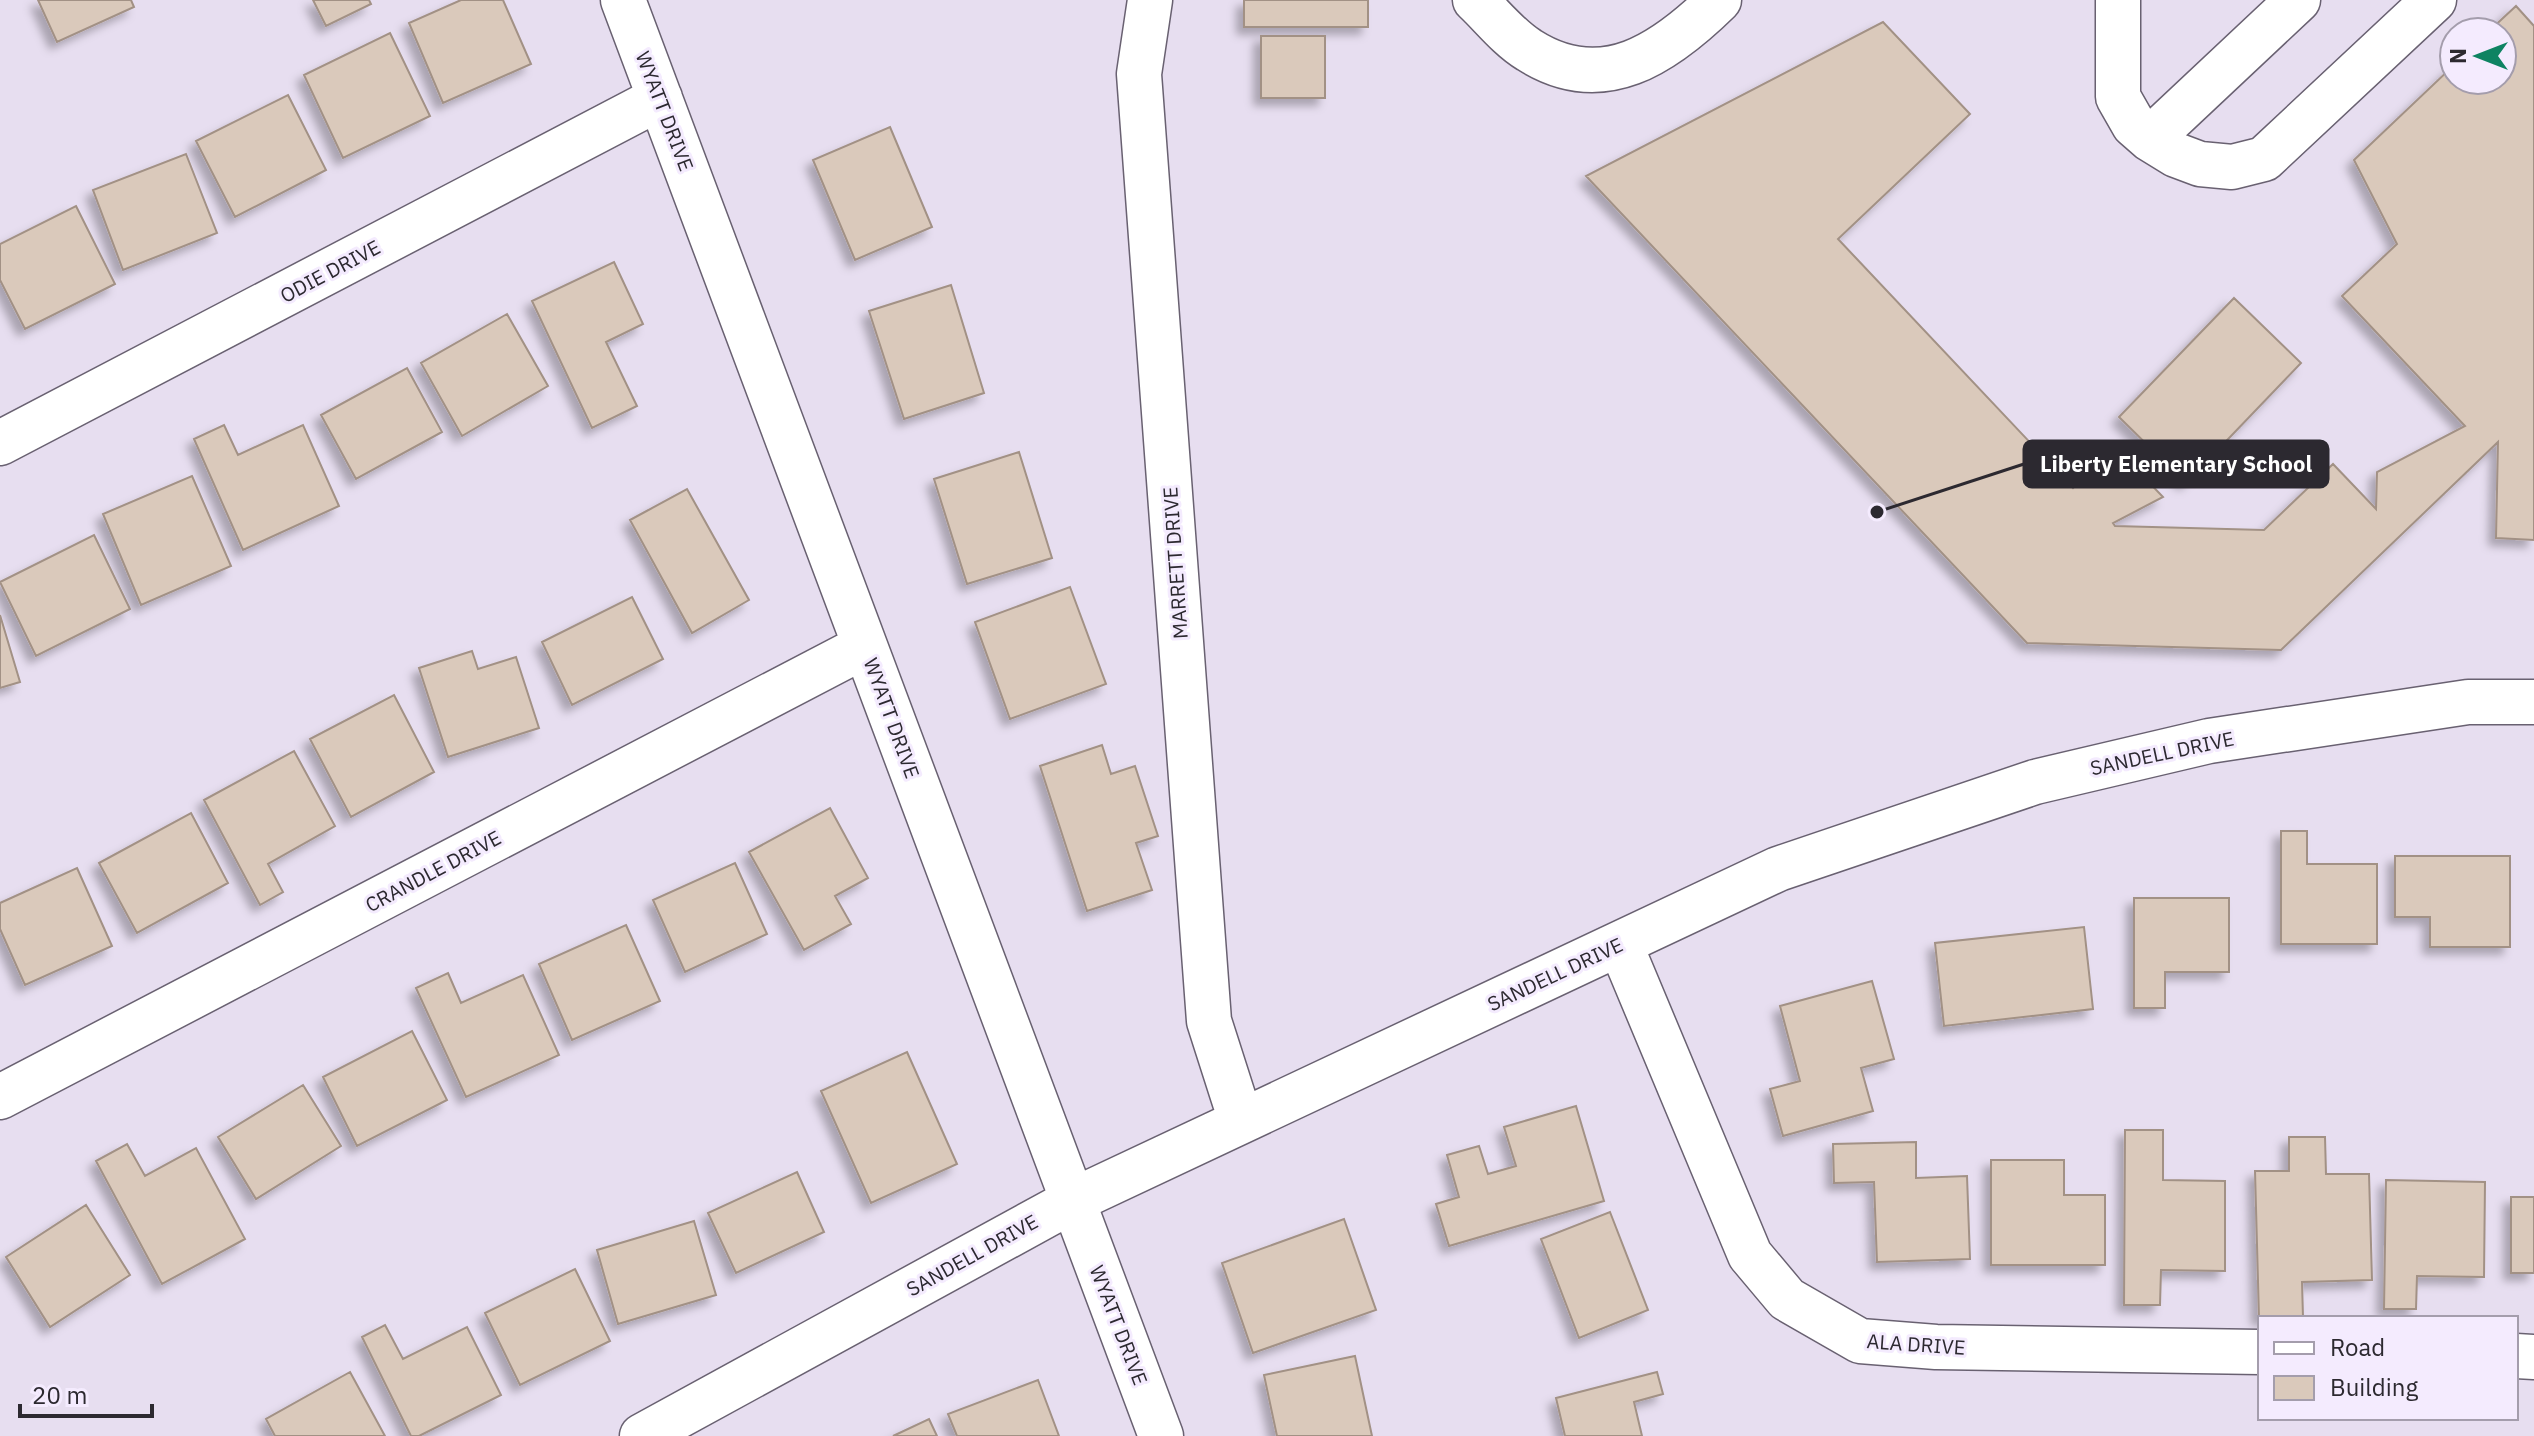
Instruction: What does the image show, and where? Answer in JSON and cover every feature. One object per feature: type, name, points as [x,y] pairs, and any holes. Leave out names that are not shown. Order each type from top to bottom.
[{"type":"street","name":"WYATT DRIVE","points":[[623,0],[1161,1436]]},
{"type":"street","name":"MARRETT DRIVE","points":[[1150,0],[1139,74],[1209,1021],[1241,1121]]},
{"type":"street","points":[[1475,0],[1526,49],[1553,63],[1582,70],[1603,70],[1630,63],[1656,51],[1688,30],[1719,0]]},
{"type":"street","points":[[2118,0],[2118,97],[2134,125],[2176,155],[2200,164],[2232,167],[2264,159],[2434,0]]},
{"type":"street","points":[[2150,139],[2298,0]]},
{"type":"street","name":"ODIE DRIVE","points":[[0,443],[660,98]]},
{"type":"street","name":"CRANDLE DRIVE","points":[[0,1097],[865,646]]},
{"type":"street","name":"SANDELL DRIVE","points":[[642,1436],[1072,1201],[1778,869],[2035,782],[2209,741],[2468,702],[2534,702]]},
{"type":"street","name":"ALA DRIVE","points":[[1620,944],[1750,1255],[1787,1299],[1860,1341],[1936,1347],[2258,1352]]},
{"type":"building","points":[[38,0],[131,0],[134,7],[57,42]]},
{"type":"building","points":[[313,0],[369,0],[371,4],[326,26]]},
{"type":"building","points":[[461,0],[503,0],[531,64],[443,103],[409,23]]},
{"type":"building","points":[[1244,0],[1368,0],[1368,27],[1244,27]]},
{"type":"building","points":[[2516,6],[2534,26],[2534,540],[2496,538],[2498,442],[2281,650],[2027,643],[1586,176],[1883,22],[1970,114],[1838,239],[2073,488],[2115,447],[2163,497],[2113,523],[2115,526],[2264,530],[2333,464],[2376,509],[2377,472],[2465,426],[2342,296],[2397,244],[2354,160],[2438,80],[2438,96],[2518,96],[2518,16],[2505,16]]},
{"type":"building","points":[[390,33],[430,116],[343,158],[304,75]]},
{"type":"building","points":[[1261,36],[1325,36],[1325,98],[1261,98]]},
{"type":"building","points":[[288,95],[326,170],[235,217],[196,141]]},
{"type":"building","points":[[890,127],[932,227],[855,260],[813,160]]},
{"type":"building","points":[[186,154],[217,233],[123,270],[93,190]]},
{"type":"building","points":[[76,206],[115,284],[25,329],[0,280],[0,244]]},
{"type":"building","points":[[614,262],[643,324],[606,342],[637,406],[592,428],[532,301]]},
{"type":"building","points":[[951,285],[984,393],[904,419],[869,311]]},
{"type":"building","points":[[2234,298],[2301,363],[2186,483],[2119,417]]},
{"type":"building","points":[[507,314],[548,386],[462,436],[421,363]]},
{"type":"building","points":[[407,368],[442,432],[356,479],[321,415]]},
{"type":"building","points":[[224,425],[238,455],[303,425],[339,506],[243,550],[194,439]]},
{"type":"building","points":[[1019,452],[1052,558],[967,584],[934,479]]},
{"type":"building","points":[[192,476],[231,566],[141,605],[103,514]]},
{"type":"building","points":[[687,489],[749,600],[692,633],[630,520]]},
{"type":"building","points":[[94,535],[130,609],[36,656],[0,582]]},
{"type":"building","points":[[1070,587],[1106,684],[1010,719],[975,622]]},
{"type":"building","points":[[632,597],[663,659],[572,705],[542,642]]},
{"type":"building","points":[[0,615],[20,682],[0,688]]},
{"type":"building","points":[[472,651],[478,669],[516,657],[539,728],[448,757],[419,668]]},
{"type":"building","points":[[394,695],[434,772],[351,817],[310,739]]},
{"type":"building","points":[[1102,745],[1111,774],[1135,766],[1158,836],[1136,843],[1152,890],[1087,911],[1040,766]]},
{"type":"building","points":[[294,751],[335,826],[268,864],[283,892],[260,905],[204,800]]},
{"type":"building","points":[[830,808],[868,878],[835,896],[851,924],[804,950],[749,852]]},
{"type":"building","points":[[191,813],[228,883],[137,933],[99,863]]},
{"type":"building","points":[[2281,831],[2307,831],[2307,864],[2377,864],[2377,944],[2281,944]]},
{"type":"building","points":[[2395,856],[2510,856],[2510,947],[2430,947],[2430,917],[2395,917]]},
{"type":"building","points":[[735,863],[767,934],[685,972],[653,900]]},
{"type":"building","points":[[77,868],[112,946],[25,985],[0,929],[0,903]]},
{"type":"building","points":[[2134,898],[2229,898],[2229,972],[2165,972],[2165,1008],[2134,1008]]},
{"type":"building","points":[[626,925],[660,1001],[572,1040],[539,964]]},
{"type":"building","points":[[2084,927],[2093,1009],[1944,1026],[1935,943]]},
{"type":"building","points":[[448,973],[461,1003],[523,975],[559,1055],[466,1097],[416,988]]},
{"type":"building","points":[[1872,981],[1894,1059],[1861,1068],[1873,1111],[1783,1136],[1770,1089],[1800,1081],[1780,1006]]},
{"type":"building","points":[[412,1031],[447,1100],[357,1146],[323,1077]]},
{"type":"building","points":[[907,1052],[957,1164],[871,1203],[821,1091]]},
{"type":"building","points":[[303,1085],[341,1146],[256,1199],[218,1137]]},
{"type":"building","points":[[1576,1106],[1604,1201],[1449,1246],[1436,1204],[1459,1197],[1447,1155],[1479,1146],[1488,1174],[1516,1166],[1504,1127]]},
{"type":"building","points":[[2125,1130],[2163,1130],[2163,1180],[2225,1181],[2225,1271],[2161,1270],[2160,1305],[2124,1305]]},
{"type":"building","points":[[2289,1137],[2325,1137],[2326,1174],[2369,1174],[2372,1280],[2302,1282],[2303,1316],[2259,1316],[2255,1171],[2289,1171]]},
{"type":"building","points":[[1916,1142],[1916,1178],[1967,1176],[1970,1259],[1877,1262],[1874,1182],[1834,1183],[1833,1144]]},
{"type":"building","points":[[127,1144],[145,1176],[196,1148],[245,1239],[162,1284],[96,1161]]},
{"type":"building","points":[[1991,1160],[2064,1160],[2064,1195],[2105,1195],[2105,1265],[1991,1265]]},
{"type":"building","points":[[797,1172],[824,1232],[736,1273],[708,1213]]},
{"type":"building","points":[[2386,1180],[2485,1182],[2484,1277],[2417,1276],[2416,1309],[2384,1309]]},
{"type":"building","points":[[2511,1197],[2534,1197],[2534,1273],[2511,1273]]},
{"type":"building","points":[[86,1205],[130,1275],[50,1327],[6,1257]]},
{"type":"building","points":[[1610,1212],[1648,1310],[1579,1338],[1541,1239]]},
{"type":"building","points":[[1344,1219],[1376,1310],[1253,1353],[1222,1263]]},
{"type":"building","points":[[694,1221],[716,1295],[618,1324],[597,1250]]},
{"type":"building","points":[[575,1269],[610,1341],[520,1385],[485,1313]]},
{"type":"building","points":[[385,1325],[403,1359],[467,1327],[501,1395],[419,1436],[411,1436],[362,1337]]},
{"type":"building","points":[[1355,1356],[1372,1436],[1277,1436],[1264,1375]]},
{"type":"building","points":[[350,1372],[385,1436],[275,1436],[266,1419]]},
{"type":"building","points":[[1657,1372],[1663,1394],[1634,1402],[1642,1436],[1565,1436],[1556,1398]]},
{"type":"building","points":[[1038,1380],[1059,1436],[957,1436],[948,1414]]},
{"type":"building","points":[[929,1419],[937,1436],[893,1436]]},
{"type":"place","name":"Liberty Elementary School","points":[[1877,512]]}]
